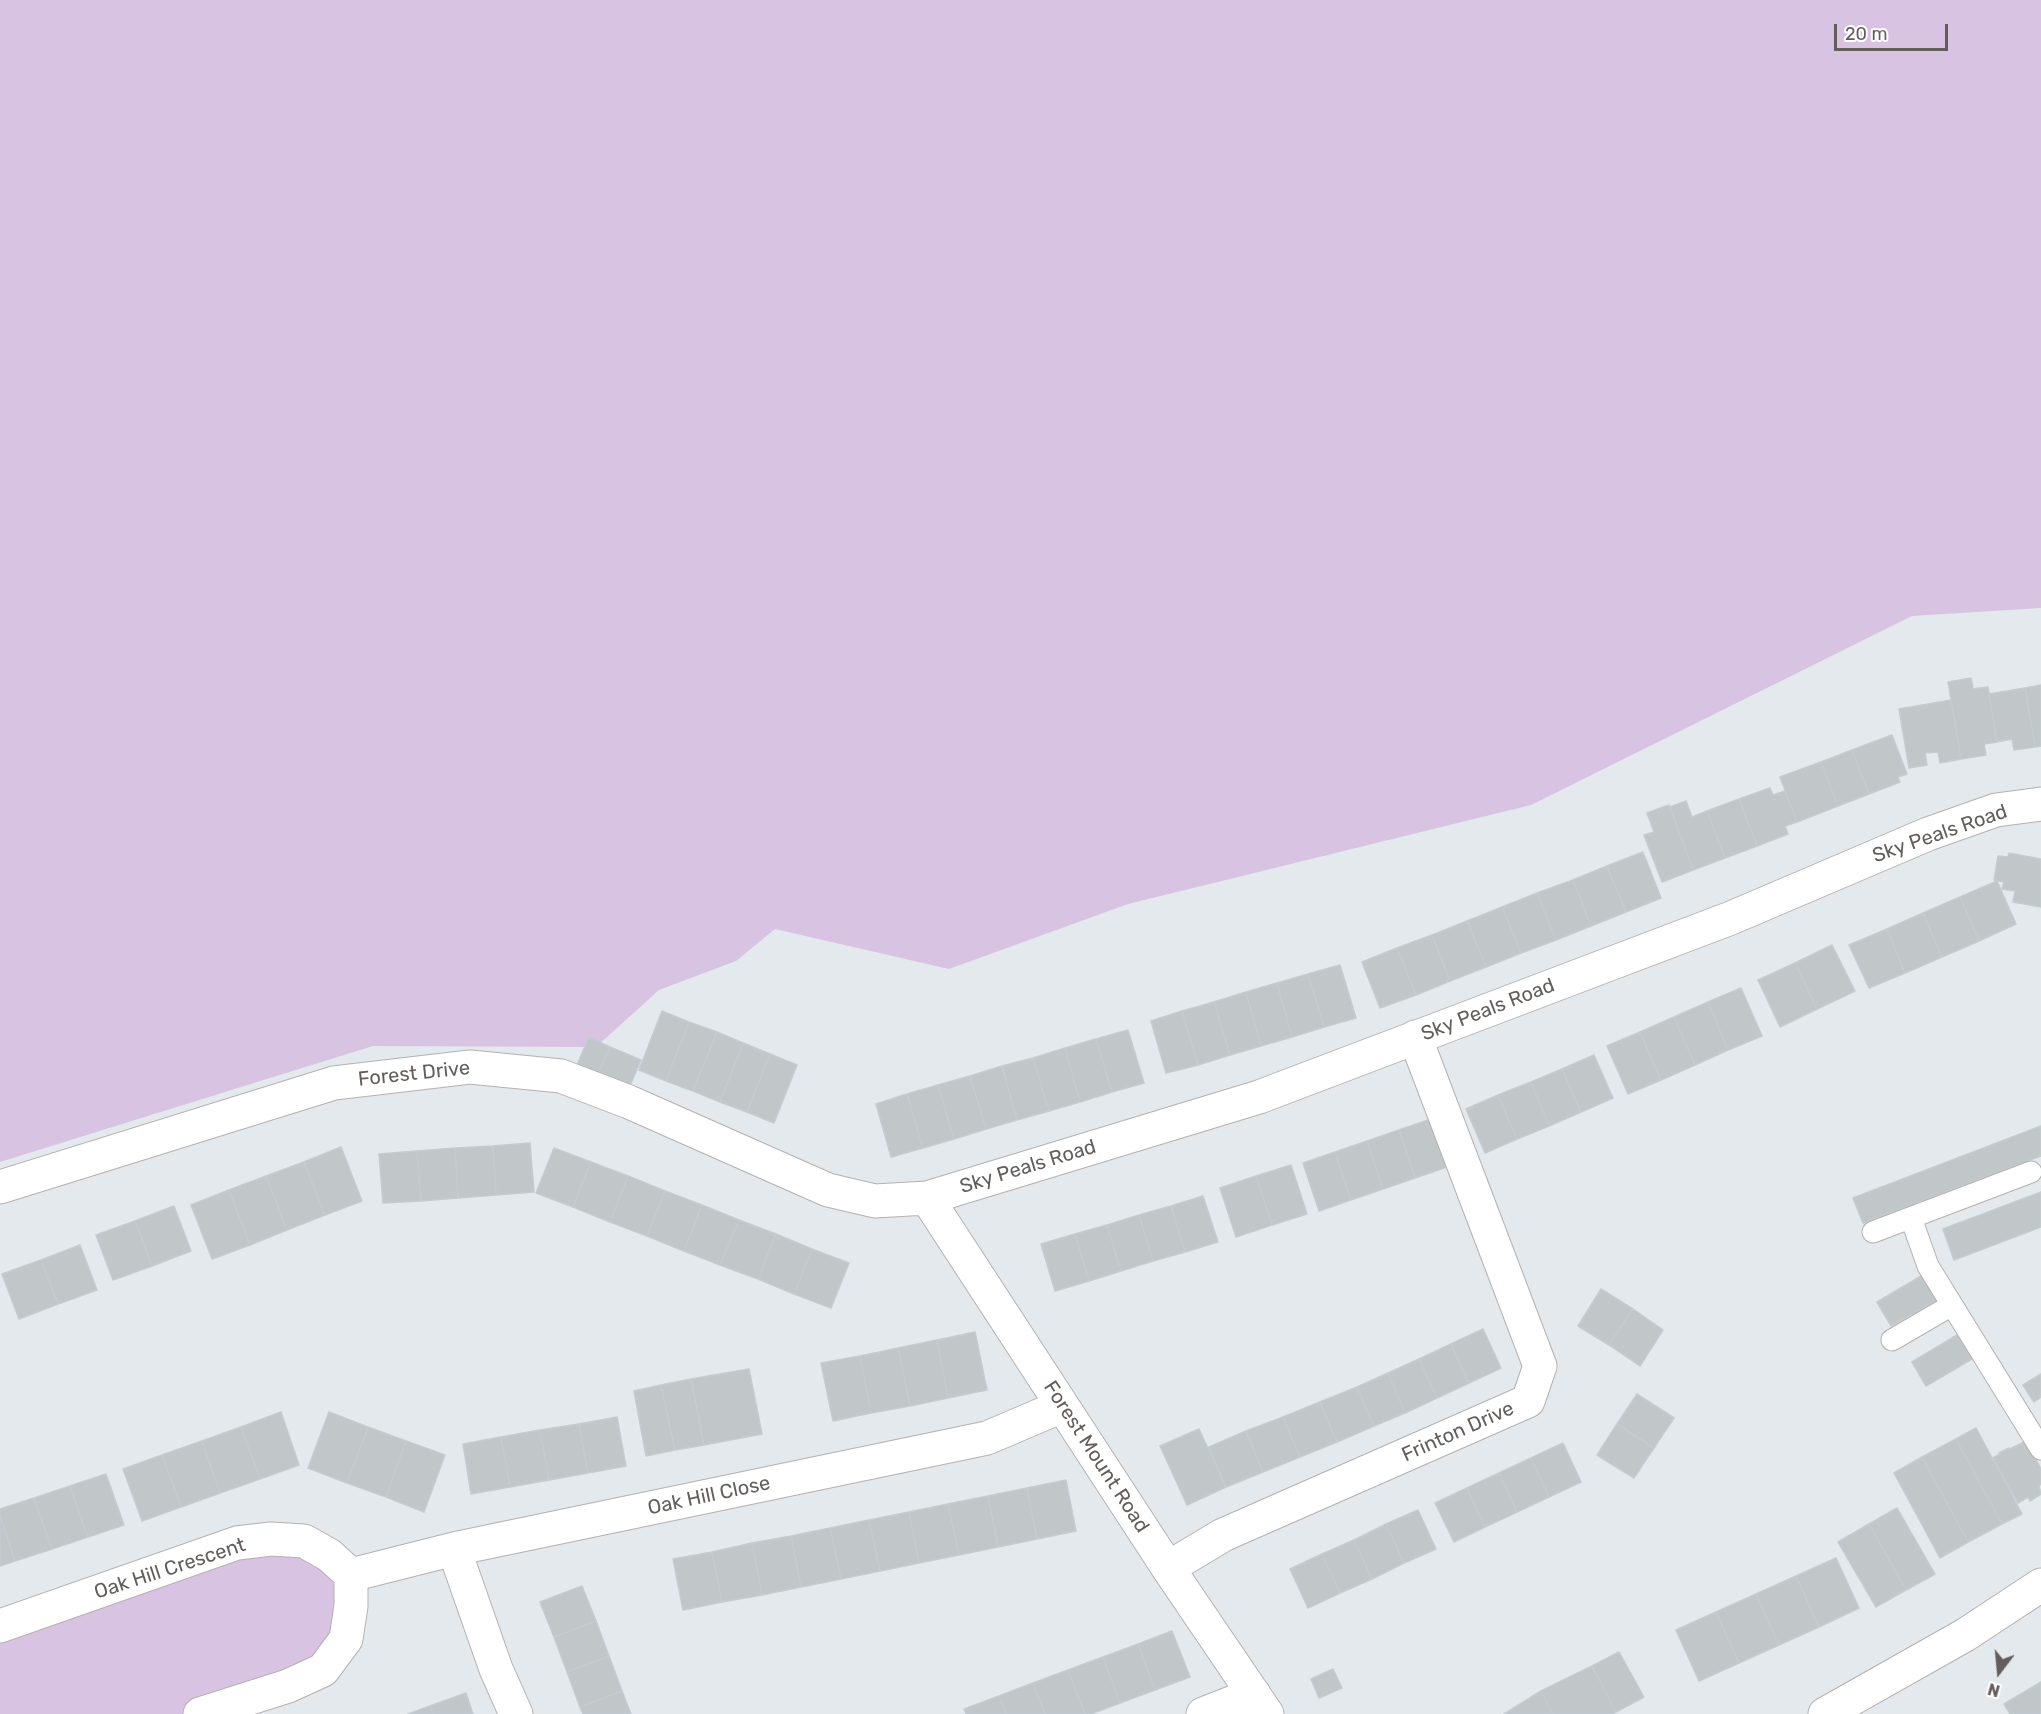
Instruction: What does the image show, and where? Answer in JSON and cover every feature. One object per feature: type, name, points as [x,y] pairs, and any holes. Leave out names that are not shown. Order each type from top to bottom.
[{"type":"street","name":"Sky Peals Road","points":[[927,1198],[1259,1096],[1731,918],[1928,834],[1996,810],[2041,804]]},
{"type":"street","name":"Frinton Drive","points":[[1168,1568],[1223,1535],[1528,1401],[1540,1366],[1415,1038]]},
{"type":"street","name":"Forest Drive","points":[[0,1187],[334,1083],[470,1066],[561,1076],[629,1102],[828,1191],[876,1202],[927,1198]]},
{"type":"street","name":"Forest Mount Road","points":[[927,1198],[1168,1568],[1260,1704]]},
{"type":"street","name":"Oak Hill Close","points":[[351,1575],[454,1549],[987,1438],[1062,1406]]},
{"type":"street","name":"Oak Hill Crescent","points":[[0,1626],[237,1543],[271,1539],[304,1541],[329,1555],[351,1575]]},
{"type":"street","points":[[454,1549],[496,1669],[516,1714]]},
{"type":"street","points":[[200,1714],[288,1686],[323,1670],[346,1639],[351,1606],[351,1575]]},
{"type":"street","points":[[1827,1714],[1965,1635],[2041,1585]]},
{"type":"street","points":[[1203,1714],[1260,1704]]},
{"type":"lane","points":[[1873,1232],[2031,1172]]},
{"type":"lane","points":[[1911,1218],[1928,1266],[2041,1449]]},
{"type":"lane","points":[[1893,1340],[1952,1305]]},
{"type":"shaded area","points":[[0,0],[2041,0],[2041,608],[1912,616],[1531,805],[1128,904],[949,969],[775,929],[736,961],[659,990],[596,1047],[373,1046],[0,1162]]},
{"type":"shaded area","points":[[271,1539],[351,1575],[323,1670],[200,1714],[0,1714],[0,1626]]},
{"type":"building","points":[[1971,678],[1973,689],[1988,687],[1997,742],[1984,744],[1986,755],[1961,759],[1948,682]]},
{"type":"building","points":[[2041,685],[2041,746],[2035,747],[2025,688]]},
{"type":"building","points":[[2025,688],[2035,747],[2014,750],[2012,739],[1997,742],[1989,694]]},
{"type":"building","points":[[1951,700],[1961,759],[1940,763],[1938,752],[1925,753],[1927,765],[1909,768],[1899,709]]},
{"type":"building","points":[[1892,735],[1907,774],[1898,777],[1900,782],[1869,794],[1852,750]]},
{"type":"building","points":[[1852,750],[1869,794],[1838,806],[1821,762]]},
{"type":"building","points":[[1821,762],[1838,806],[1797,822],[1780,777]]},
{"type":"building","points":[[1770,788],[1773,795],[1785,791],[1797,822],[1785,826],[1788,834],[1757,846],[1739,799]]},
{"type":"building","points":[[1739,799],[1757,846],[1725,858],[1707,811]]},
{"type":"building","points":[[1686,801],[1692,817],[1707,811],[1725,858],[1693,870],[1670,807]]},
{"type":"building","points":[[1669,805],[1693,870],[1662,882],[1644,835],[1654,832],[1647,813]]},
{"type":"building","points":[[1643,852],[1661,898],[1626,912],[1607,866]]},
{"type":"building","points":[[2009,853],[2041,859],[2041,907],[2013,902],[2015,891],[2002,889],[2004,882],[1994,880],[1998,856],[2008,857]]},
{"type":"building","points":[[1607,866],[1626,912],[1591,926],[1573,880]]},
{"type":"building","points":[[1573,880],[1591,926],[1556,940],[1537,893]]},
{"type":"building","points":[[1997,881],[2016,924],[1979,941],[1960,897]]},
{"type":"building","points":[[1537,893],[1556,940],[1521,953],[1502,907]]},
{"type":"building","points":[[1960,897],[1979,941],[1942,957],[1923,913]]},
{"type":"building","points":[[1502,907],[1521,953],[1486,967],[1467,921]]},
{"type":"building","points":[[1923,913],[1942,957],[1905,973],[1887,929]]},
{"type":"building","points":[[1467,921],[1486,967],[1450,981],[1432,935]]},
{"type":"building","points":[[1887,929],[1905,973],[1869,988],[1849,945]]},
{"type":"building","points":[[1432,935],[1450,981],[1416,995],[1397,948]]},
{"type":"building","points":[[1832,945],[1855,991],[1817,1009],[1795,963]]},
{"type":"building","points":[[1397,948],[1416,995],[1380,1008],[1362,962]]},
{"type":"building","points":[[1795,963],[1817,1009],[1780,1027],[1758,980]]},
{"type":"building","points":[[1340,965],[1356,1018],[1324,1027],[1308,974]]},
{"type":"building","points":[[1308,974],[1324,1027],[1292,1037],[1277,983]]},
{"type":"building","points":[[1277,983],[1292,1037],[1261,1046],[1246,992]]},
{"type":"building","points":[[1741,988],[1762,1036],[1728,1050],[1708,1002]]},
{"type":"building","points":[[1246,992],[1261,1046],[1230,1055],[1214,1002]]},
{"type":"building","points":[[1214,1002],[1230,1055],[1198,1065],[1182,1011]]},
{"type":"building","points":[[1708,1002],[1728,1050],[1695,1065],[1674,1017]]},
{"type":"building","points":[[662,1011],[689,1022],[666,1081],[639,1070]]},
{"type":"building","points":[[1182,1011],[1198,1065],[1166,1073],[1151,1021]]},
{"type":"building","points":[[1674,1017],[1695,1065],[1661,1080],[1640,1032]]},
{"type":"building","points":[[689,1022],[717,1032],[693,1091],[666,1081]]},
{"type":"building","points":[[1128,1030],[1144,1083],[1112,1092],[1096,1039]]},
{"type":"building","points":[[717,1032],[743,1043],[720,1102],[693,1091]]},
{"type":"building","points":[[1640,1032],[1661,1080],[1628,1094],[1607,1046]]},
{"type":"building","points":[[589,1037],[610,1047],[598,1074],[577,1065]]},
{"type":"building","points":[[1096,1039],[1112,1092],[1080,1102],[1065,1048]]},
{"type":"building","points":[[743,1043],[770,1054],[747,1112],[720,1102]]},
{"type":"building","points":[[610,1047],[641,1060],[629,1088],[598,1074]]},
{"type":"building","points":[[1065,1048],[1080,1102],[1049,1111],[1033,1058]]},
{"type":"building","points":[[770,1054],[797,1065],[774,1123],[747,1112]]},
{"type":"building","points":[[1594,1055],[1613,1098],[1581,1112],[1562,1069]]},
{"type":"building","points":[[1033,1058],[1049,1111],[1017,1120],[1002,1066]]},
{"type":"building","points":[[1002,1066],[1017,1120],[986,1129],[970,1076]]},
{"type":"building","points":[[1562,1069],[1581,1112],[1549,1126],[1531,1082]]},
{"type":"building","points":[[970,1076],[986,1129],[954,1139],[938,1085]]},
{"type":"building","points":[[1531,1082],[1549,1126],[1517,1139],[1498,1095]]},
{"type":"building","points":[[938,1085],[954,1139],[923,1148],[907,1094]]},
{"type":"building","points":[[907,1094],[923,1148],[891,1157],[876,1104]]},
{"type":"building","points":[[1498,1095],[1517,1139],[1485,1153],[1466,1109]]},
{"type":"building","points":[[1431,1119],[1447,1167],[1415,1178],[1399,1130]]},
{"type":"building","points":[[2041,1126],[2041,1156],[1863,1223],[1853,1198]]},
{"type":"building","points":[[1399,1130],[1415,1178],[1383,1189],[1367,1141]]},
{"type":"building","points":[[1367,1141],[1383,1189],[1351,1200],[1335,1152]]},
{"type":"building","points":[[530,1143],[534,1192],[496,1195],[493,1146]]},
{"type":"building","points":[[493,1146],[496,1195],[458,1198],[455,1148]]},
{"type":"building","points":[[341,1147],[362,1201],[325,1215],[304,1162]]},
{"type":"building","points":[[455,1148],[458,1198],[421,1201],[417,1151]]},
{"type":"building","points":[[554,1148],[591,1162],[573,1207],[536,1193]]},
{"type":"building","points":[[417,1151],[421,1201],[383,1203],[379,1154]]},
{"type":"building","points":[[1335,1152],[1351,1200],[1319,1211],[1303,1163]]},
{"type":"building","points":[[304,1162],[325,1215],[287,1230],[266,1176]]},
{"type":"building","points":[[591,1162],[628,1176],[610,1222],[573,1207]]},
{"type":"building","points":[[1291,1165],[1307,1214],[1272,1225],[1256,1176]]},
{"type":"building","points":[[266,1176],[287,1230],[250,1245],[229,1190]]},
{"type":"building","points":[[628,1176],[665,1191],[647,1236],[610,1222]]},
{"type":"building","points":[[1256,1176],[1272,1225],[1236,1237],[1220,1188]]},
{"type":"building","points":[[229,1190],[250,1245],[212,1259],[191,1205]]},
{"type":"building","points":[[665,1191],[702,1205],[684,1251],[647,1236]]},
{"type":"building","points":[[2041,1192],[2041,1227],[1954,1260],[1943,1229]]},
{"type":"building","points":[[1203,1196],[1218,1242],[1185,1252],[1171,1206]]},
{"type":"building","points":[[702,1205],[739,1220],[720,1265],[684,1251]]},
{"type":"building","points":[[174,1206],[191,1251],[152,1266],[135,1221]]},
{"type":"building","points":[[1171,1206],[1185,1252],[1153,1261],[1139,1215]]},
{"type":"building","points":[[1139,1215],[1153,1261],[1121,1271],[1107,1225]]},
{"type":"building","points":[[739,1220],[776,1234],[758,1279],[720,1265]]},
{"type":"building","points":[[135,1221],[152,1266],[113,1280],[96,1235]]},
{"type":"building","points":[[1107,1225],[1121,1271],[1089,1281],[1075,1234]]},
{"type":"building","points":[[776,1234],[812,1249],[794,1294],[758,1279]]},
{"type":"building","points":[[1075,1234],[1089,1281],[1055,1291],[1041,1244]]},
{"type":"building","points":[[80,1245],[97,1290],[58,1304],[41,1260]]},
{"type":"building","points":[[812,1249],[849,1263],[831,1308],[794,1294]]},
{"type":"building","points":[[41,1260],[58,1304],[19,1319],[2,1274]]},
{"type":"building","points":[[1923,1275],[1937,1300],[1891,1326],[1877,1302]]},
{"type":"building","points":[[1601,1289],[1633,1309],[1609,1345],[1578,1326]]},
{"type":"building","points":[[1633,1309],[1663,1330],[1640,1366],[1609,1345]]},
{"type":"building","points":[[1483,1329],[1501,1368],[1469,1383],[1451,1344]]},
{"type":"building","points":[[975,1332],[987,1390],[948,1398],[937,1340]]},
{"type":"building","points":[[1962,1332],[1977,1356],[1926,1386],[1912,1362]]},
{"type":"building","points":[[937,1340],[948,1398],[910,1406],[898,1348]]},
{"type":"building","points":[[1451,1344],[1469,1383],[1437,1398],[1419,1359]]},
{"type":"building","points":[[898,1348],[910,1406],[871,1413],[860,1356]]},
{"type":"building","points":[[860,1356],[871,1413],[833,1421],[821,1363]]},
{"type":"building","points":[[1419,1359],[1437,1398],[1405,1413],[1388,1373]]},
{"type":"building","points":[[749,1369],[762,1434],[704,1445],[691,1379]]},
{"type":"building","points":[[1388,1373],[1405,1413],[1374,1426],[1357,1387]]},
{"type":"building","points":[[2041,1374],[2041,1397],[2034,1402],[2023,1385]]},
{"type":"building","points":[[691,1379],[704,1445],[675,1450],[661,1385]]},
{"type":"building","points":[[661,1385],[675,1450],[646,1456],[634,1391]]},
{"type":"building","points":[[1357,1387],[1374,1426],[1337,1442],[1320,1402]]},
{"type":"building","points":[[1637,1394],[1674,1418],[1654,1448],[1617,1424]]},
{"type":"building","points":[[1320,1402],[1337,1442],[1300,1457],[1283,1417]]},
{"type":"building","points":[[281,1412],[299,1465],[260,1479],[241,1427]]},
{"type":"building","points":[[329,1412],[368,1427],[347,1483],[308,1468]]},
{"type":"building","points":[[617,1417],[626,1466],[588,1473],[579,1424]]},
{"type":"building","points":[[1283,1417],[1300,1457],[1263,1472],[1246,1431]]},
{"type":"building","points":[[579,1424],[588,1473],[549,1480],[540,1430]]},
{"type":"building","points":[[1617,1424],[1654,1448],[1634,1478],[1597,1455]]},
{"type":"building","points":[[241,1427],[260,1479],[220,1493],[202,1441]]},
{"type":"building","points":[[368,1427],[406,1441],[386,1497],[347,1483]]},
{"type":"building","points":[[1976,1428],[2022,1514],[2002,1524],[1956,1439]]},
{"type":"building","points":[[1199,1429],[1226,1487],[1187,1505],[1160,1446]]},
{"type":"building","points":[[540,1430],[549,1480],[510,1487],[501,1437]]},
{"type":"building","points":[[1246,1431],[1263,1472],[1226,1487],[1209,1447]]},
{"type":"building","points":[[501,1437],[510,1487],[471,1494],[463,1444]]},
{"type":"building","points":[[1956,1439],[2002,1524],[1968,1542],[1922,1457]]},
{"type":"building","points":[[202,1441],[220,1493],[181,1507],[162,1455]]},
{"type":"building","points":[[406,1441],[445,1455],[424,1512],[386,1497]]},
{"type":"building","points":[[2026,1441],[2041,1469],[2039,1486],[2041,1494],[2030,1501],[2028,1497],[2018,1503],[1993,1458]]},
{"type":"building","points":[[1563,1443],[1581,1482],[1549,1497],[1531,1458]]},
{"type":"building","points":[[162,1455],[181,1507],[142,1521],[123,1469]]},
{"type":"building","points":[[1922,1457],[1968,1542],[1940,1558],[1894,1473]]},
{"type":"building","points":[[1531,1458],[1549,1497],[1517,1512],[1499,1473]]},
{"type":"building","points":[[1499,1473],[1517,1512],[1485,1527],[1467,1488]]},
{"type":"building","points":[[106,1474],[124,1525],[88,1537],[70,1486]]},
{"type":"building","points":[[1066,1480],[1076,1531],[1037,1539],[1027,1488]]},
{"type":"building","points":[[70,1486],[88,1537],[52,1549],[34,1498]]},
{"type":"building","points":[[1027,1488],[1037,1539],[998,1547],[988,1496]]},
{"type":"building","points":[[1467,1488],[1485,1527],[1454,1542],[1435,1503]]},
{"type":"building","points":[[988,1496],[998,1547],[959,1555],[948,1504]]},
{"type":"building","points":[[34,1498],[52,1549],[15,1561],[0,1509]]},
{"type":"building","points":[[948,1504],[959,1555],[919,1563],[909,1512]]},
{"type":"building","points":[[1897,1508],[1935,1574],[1906,1590],[1869,1524]]},
{"type":"building","points":[[1418,1510],[1436,1549],[1404,1563],[1386,1524]]},
{"type":"building","points":[[909,1512],[919,1563],[880,1571],[869,1520]]},
{"type":"building","points":[[0,1515],[15,1561],[0,1566]]},
{"type":"building","points":[[869,1520],[880,1571],[841,1579],[830,1528]]},
{"type":"building","points":[[1386,1524],[1404,1563],[1372,1579],[1354,1540]]},
{"type":"building","points":[[1869,1524],[1906,1590],[1876,1607],[1838,1542]]},
{"type":"building","points":[[830,1528],[841,1579],[801,1587],[791,1536]]},
{"type":"building","points":[[791,1536],[801,1587],[762,1595],[752,1543]]},
{"type":"building","points":[[1354,1540],[1372,1579],[1340,1593],[1322,1554]]},
{"type":"building","points":[[752,1543],[762,1595],[722,1602],[712,1552]]},
{"type":"building","points":[[712,1552],[722,1602],[683,1610],[673,1559]]},
{"type":"building","points":[[1322,1554],[1340,1593],[1308,1608],[1290,1569]]},
{"type":"building","points":[[1836,1558],[1859,1608],[1819,1627],[1796,1576]]},
{"type":"building","points":[[1796,1576],[1819,1627],[1779,1645],[1756,1594]]},
{"type":"building","points":[[582,1586],[596,1621],[554,1637],[540,1602]]},
{"type":"building","points":[[1756,1594],[1779,1645],[1739,1663],[1716,1612]]},
{"type":"building","points":[[1716,1612],[1739,1663],[1699,1681],[1676,1630]]},
{"type":"building","points":[[596,1621],[609,1656],[567,1672],[554,1637]]},
{"type":"building","points":[[1172,1631],[1190,1677],[1155,1690],[1138,1644]]},
{"type":"building","points":[[1138,1644],[1155,1690],[1120,1703],[1103,1657]]},
{"type":"building","points":[[1619,1652],[1644,1697],[1616,1712],[1592,1666]]},
{"type":"building","points":[[609,1656],[622,1691],[580,1707],[567,1672]]},
{"type":"building","points":[[1103,1657],[1120,1703],[1085,1714],[1068,1670]]},
{"type":"building","points":[[1592,1666],[1616,1712],[1612,1714],[1553,1714],[1541,1691]]},
{"type":"building","points":[[1333,1669],[1342,1688],[1319,1698],[1311,1679]]},
{"type":"building","points":[[1068,1670],[1085,1714],[1045,1714],[1033,1683]]},
{"type":"building","points":[[2041,1682],[2041,1714],[2010,1714],[2004,1704]]},
{"type":"building","points":[[1033,1683],[1045,1714],[1006,1714],[999,1696]]},
{"type":"building","points":[[622,1691],[631,1714],[583,1714],[580,1707]]},
{"type":"building","points":[[1541,1691],[1553,1714],[1504,1714]]},
{"type":"building","points":[[466,1693],[473,1714],[433,1714],[430,1706]]},
{"type":"building","points":[[999,1696],[1006,1714],[966,1714],[964,1709]]},
{"type":"building","points":[[430,1706],[433,1714],[408,1714]]}]
